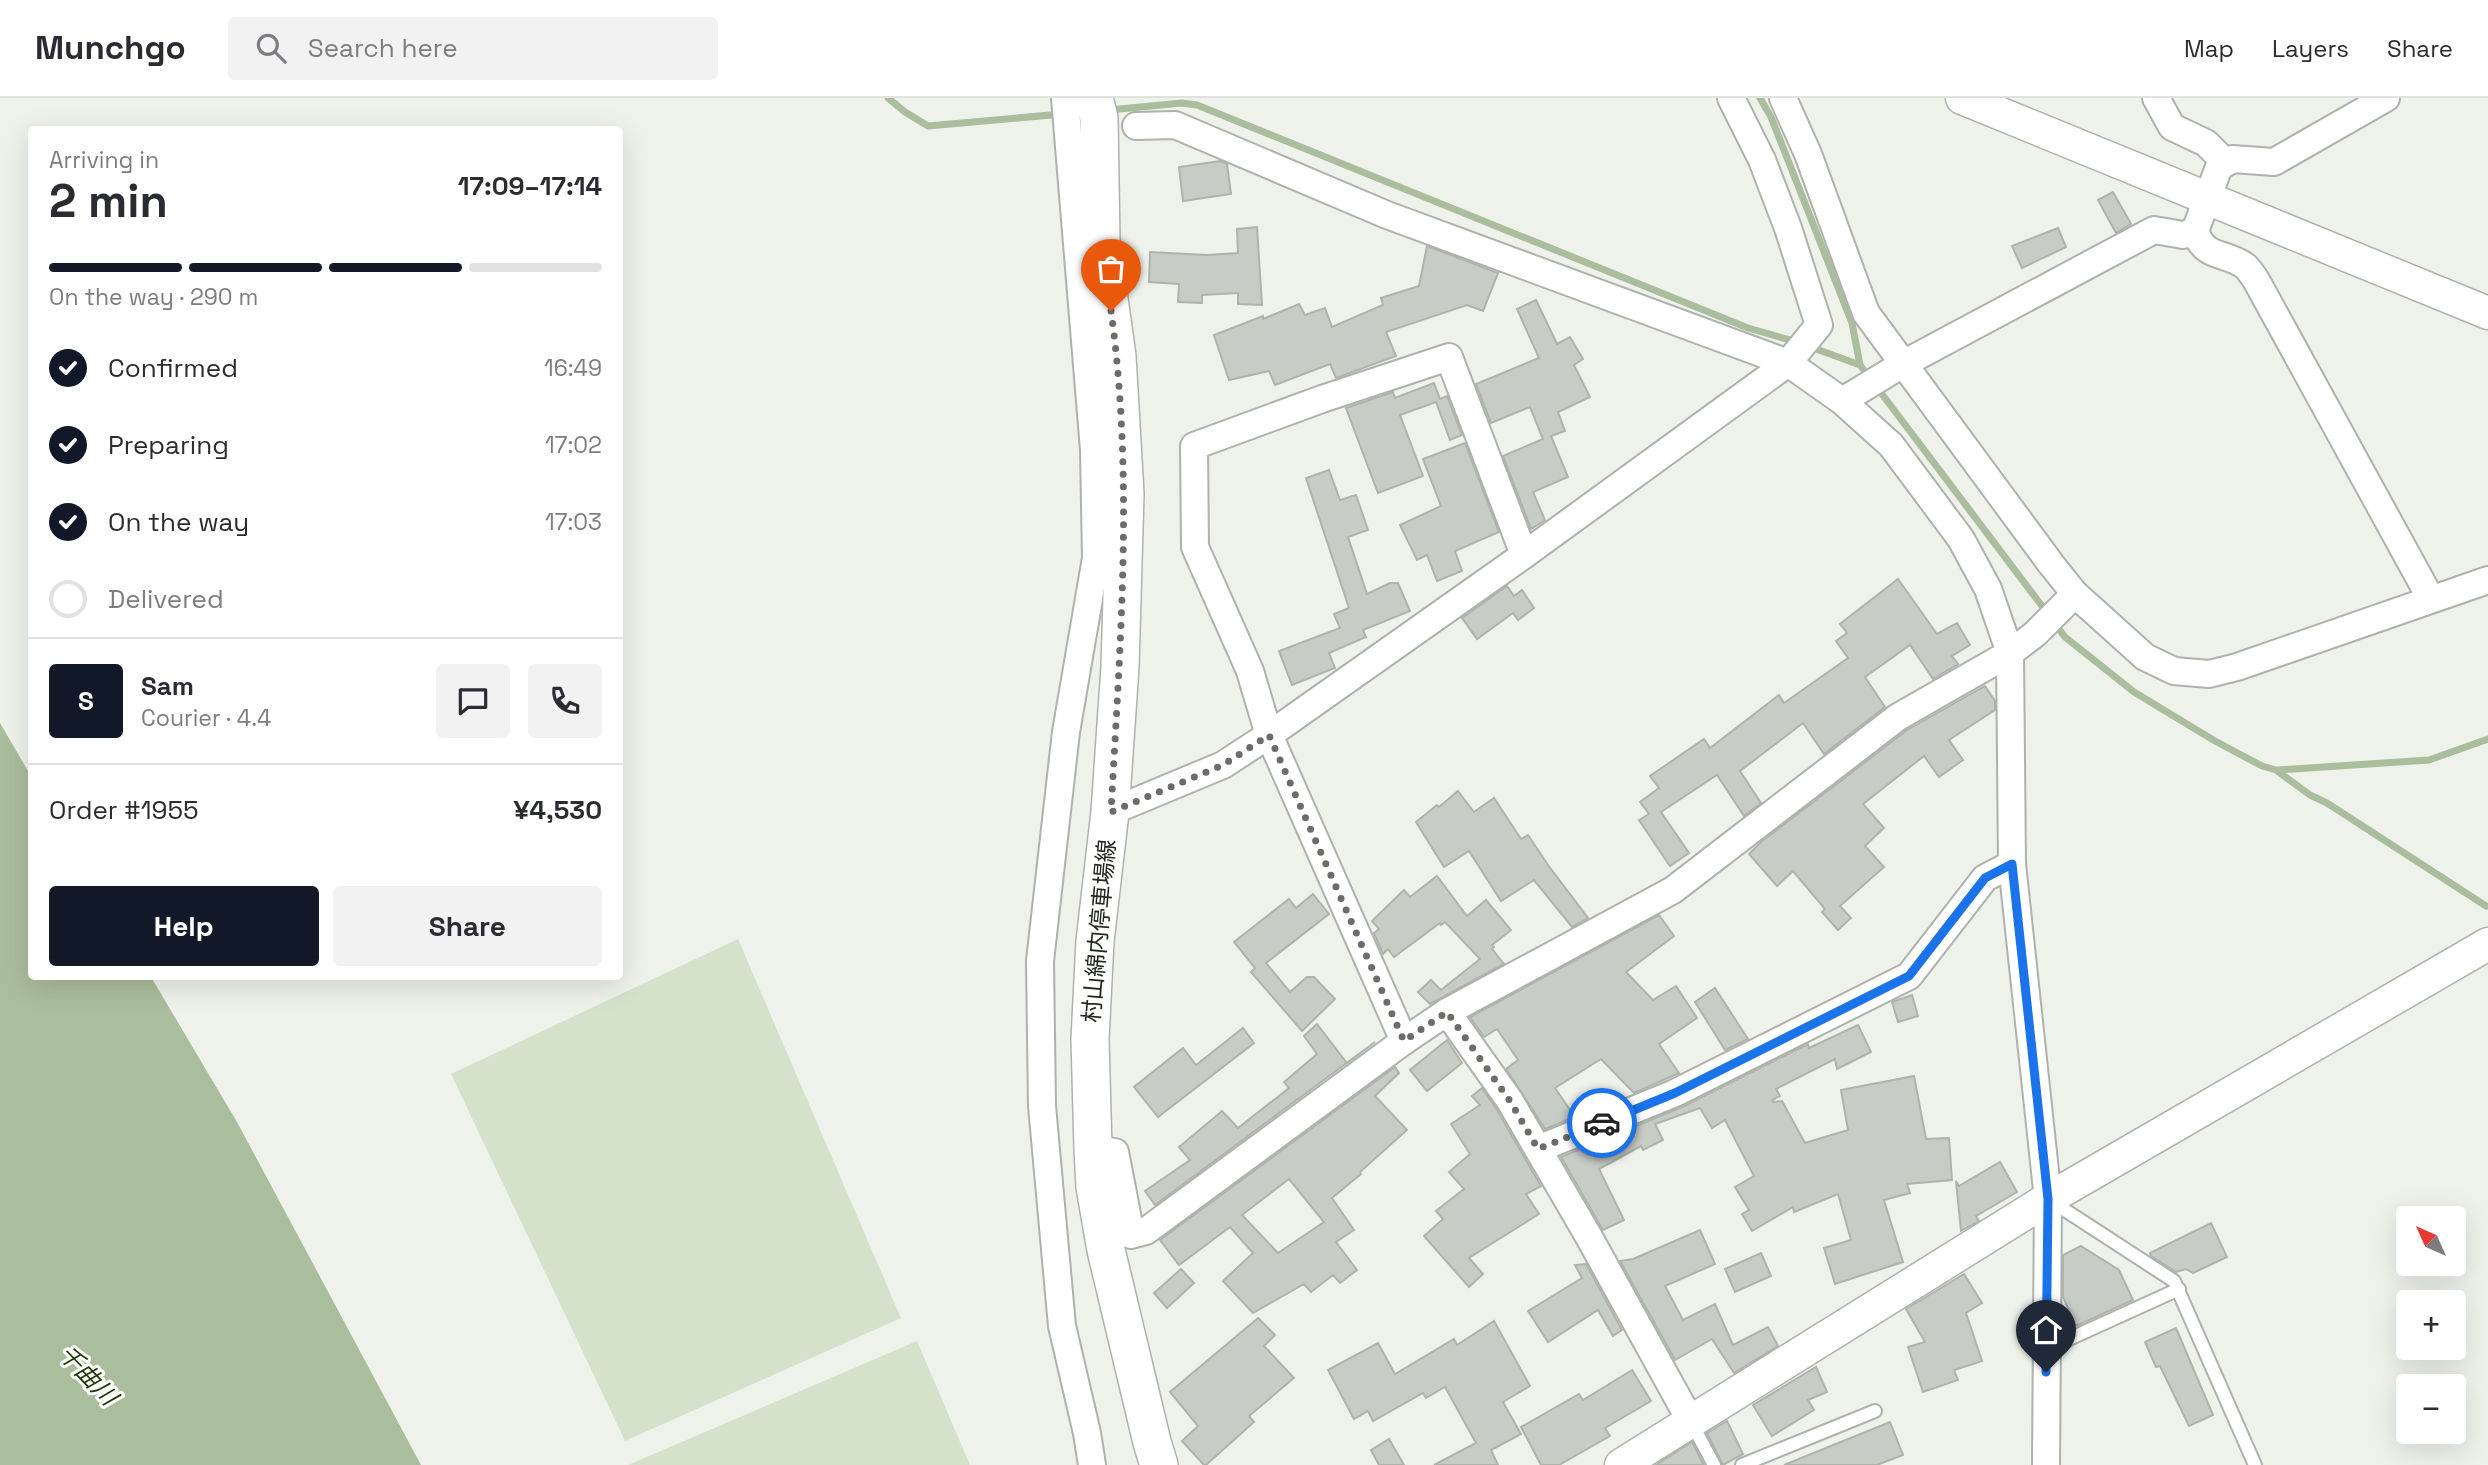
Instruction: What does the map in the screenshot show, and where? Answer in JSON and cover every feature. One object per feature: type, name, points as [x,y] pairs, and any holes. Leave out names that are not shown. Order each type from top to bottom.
[{"type":"main road","name":"村山綿内停車場線","points":[[1094,98],[1099,118],[1101,242],[1117,356],[1125,494],[1120,667],[1111,812],[1096,942],[1090,1039],[1093,1149],[1095,1187],[1106,1250],[1159,1465]]},
{"type":"street","points":[[1065,98],[1093,437],[1096,558],[1066,732],[1040,961],[1042,1106],[1062,1326],[1087,1433],[1091,1465]]},
{"type":"street","points":[[1111,812],[1223,765],[1269,735],[1524,555],[1791,360],[1819,325],[1762,160],[1731,98]]},
{"type":"street","points":[[1783,98],[1808,154],[1866,313],[1898,367],[2023,528],[2070,599],[2145,657],[2174,671],[2209,674],[2237,667],[2488,580]]},
{"type":"street","points":[[1962,98],[2488,313]]},
{"type":"street","points":[[2156,98],[2172,127],[2206,143],[2226,163]]},
{"type":"street","points":[[2386,98],[2274,162],[2232,159],[2219,167],[2195,231],[2199,244],[2246,267],[2256,281],[2431,599]]},
{"type":"street","points":[[1136,126],[1175,125],[1387,215],[1791,360],[1847,397],[1891,445],[1961,539],[1988,589],[2010,653],[2012,864],[2048,1199],[2046,1465]]},
{"type":"street","points":[[1847,397],[2154,230],[2183,234],[2195,231]]},
{"type":"street","points":[[1404,1041],[1269,735],[1250,671],[1195,547],[1195,446],[1322,399],[1449,357],[1524,555]]},
{"type":"street","points":[[1093,1149],[1115,1152],[1131,1235],[1146,1231],[1447,1012],[1673,890],[1898,717],[2010,653],[2070,599]]},
{"type":"street","points":[[1538,1149],[1675,1093],[1909,976],[1985,878],[2012,864]]},
{"type":"street","points":[[1621,1465],[2048,1199],[2488,944]]},
{"type":"street","points":[[1447,1012],[1510,1101],[1691,1422]]},
{"type":"lane","points":[[2048,1199],[2174,1281],[2255,1465]]},
{"type":"lane","points":[[2046,1349],[2179,1289]]},
{"type":"lane","points":[[1742,1465],[1875,1411]]},
{"type":"lane","points":[[1691,1422],[1714,1465]]},
{"type":"shaded area","points":[[738,939],[901,1318],[625,1441],[451,1074]]},
{"type":"shaded area","points":[[917,1341],[970,1465],[628,1465]]},
{"type":"water","name":"千曲川","points":[[0,723],[28,771],[28,980],[153,980],[237,1122],[421,1465],[0,1465]]},
{"type":"building","points":[[1220,161],[1227,164],[1231,194],[1183,201],[1179,167]]},
{"type":"building","points":[[2113,192],[2131,224],[2116,233],[2098,200]]},
{"type":"building","points":[[1257,227],[1262,305],[1238,304],[1238,293],[1202,295],[1202,303],[1178,302],[1179,284],[1149,282],[1150,252],[1207,255],[1238,253],[1237,229]]},
{"type":"building","points":[[2058,228],[2066,247],[2022,268],[2012,246]]},
{"type":"building","points":[[1427,246],[1498,273],[1483,311],[1467,305],[1386,332],[1396,356],[1336,378],[1330,364],[1275,385],[1269,371],[1229,380],[1214,335],[1299,304],[1305,315],[1325,308],[1332,327],[1383,305],[1381,298],[1419,286]]},
{"type":"building","points":[[1536,300],[1557,344],[1570,337],[1583,359],[1574,365],[1590,397],[1558,412],[1565,431],[1551,436],[1568,477],[1533,492],[1545,520],[1531,529],[1503,456],[1543,439],[1530,407],[1491,423],[1476,384],[1539,358],[1517,309]]},
{"type":"building","points":[[1434,383],[1440,399],[1447,396],[1462,435],[1450,440],[1436,402],[1400,415],[1423,476],[1378,493],[1346,408],[1393,392],[1395,398]]},
{"type":"building","points":[[1465,443],[1499,532],[1455,551],[1462,571],[1437,581],[1427,555],[1417,560],[1400,525],[1441,506],[1423,459]]},
{"type":"building","points":[[1329,470],[1340,500],[1356,495],[1368,530],[1348,537],[1367,594],[1390,583],[1398,583],[1410,611],[1363,630],[1366,637],[1329,653],[1335,668],[1292,685],[1279,651],[1340,628],[1334,614],[1349,608],[1306,478]]},
{"type":"building","points":[[1898,579],[1937,634],[1957,623],[1970,645],[1952,656],[1958,664],[1933,679],[1910,645],[1865,677],[1885,707],[1824,754],[1803,723],[1740,771],[1761,803],[1744,816],[1717,775],[1661,812],[1689,853],[1670,866],[1639,820],[1649,814],[1640,802],[1659,788],[1650,776],[1704,739],[1710,748],[1779,695],[1784,703],[1848,658],[1836,641],[1847,633],[1840,624]]},
{"type":"building","points":[[1507,586],[1514,596],[1522,590],[1534,608],[1518,620],[1513,613],[1477,639],[1462,618]]},
{"type":"building","points":[[1985,686],[1995,701],[1995,710],[1949,740],[1963,760],[1939,777],[1924,756],[1863,804],[1884,828],[1865,846],[1884,867],[1840,906],[1851,918],[1838,930],[1822,912],[1825,909],[1793,871],[1777,886],[1749,854],[1907,730]]},
{"type":"building","points":[[1458,791],[1474,812],[1494,798],[1521,839],[1528,835],[1588,918],[1572,927],[1534,880],[1501,901],[1469,851],[1444,867],[1416,822]]},
{"type":"building","points":[[1437,876],[1467,916],[1486,900],[1511,930],[1492,945],[1492,949],[1504,964],[1430,1004],[1418,992],[1431,980],[1441,990],[1480,959],[1445,922],[1394,957],[1388,949],[1383,954],[1374,933],[1379,929],[1372,921],[1404,890],[1410,897]]},
{"type":"building","points":[[1313,894],[1329,914],[1266,963],[1290,992],[1307,977],[1314,977],[1335,999],[1302,1031],[1251,972],[1255,968],[1234,942],[1289,899],[1296,908]]},
{"type":"building","points":[[1659,915],[1674,936],[1626,972],[1653,1000],[1676,986],[1697,1018],[1659,1044],[1679,1073],[1634,1093],[1601,1059],[1555,1088],[1575,1117],[1545,1129],[1506,1069],[1518,1060],[1497,1029],[1484,1037],[1470,1017]]},
{"type":"building","points":[[1715,988],[1748,1039],[1725,1050],[1695,1002]]},
{"type":"building","points":[[1912,995],[1918,1016],[1898,1022],[1892,1002]]},
{"type":"building","points":[[1317,1024],[1347,1063],[1155,1205],[1145,1191],[1190,1160],[1179,1147],[1222,1111],[1238,1128],[1289,1088],[1284,1082],[1317,1054],[1304,1036]]},
{"type":"building","points":[[1858,1025],[1871,1052],[1837,1069],[1835,1059],[1776,1089],[1780,1096],[1772,1100],[1782,1101],[1805,1143],[1848,1130],[1841,1090],[1914,1076],[1926,1139],[1949,1138],[1952,1180],[1907,1184],[1910,1193],[1884,1200],[1903,1262],[1835,1284],[1824,1248],[1851,1240],[1838,1194],[1794,1212],[1793,1207],[1752,1231],[1742,1214],[1749,1210],[1735,1187],[1754,1176],[1725,1120],[1712,1128],[1700,1108],[1655,1124],[1663,1140],[1643,1150],[1641,1146],[1599,1169],[1624,1220],[1603,1230],[1561,1157],[1682,1107],[1808,1044],[1809,1048]]},
{"type":"building","points":[[1243,1028],[1254,1043],[1158,1117],[1134,1087],[1183,1048],[1196,1065]]},
{"type":"building","points":[[1447,1040],[1462,1063],[1427,1091],[1410,1070]]},
{"type":"building","points":[[1395,1067],[1399,1073],[1375,1096],[1407,1130],[1332,1198],[1354,1230],[1336,1242],[1357,1270],[1340,1283],[1333,1275],[1311,1292],[1304,1284],[1253,1313],[1223,1281],[1253,1253],[1230,1227],[1179,1265],[1160,1240]],"holes":[[[1289,1179],[1324,1222],[1278,1253],[1242,1215]]]},
{"type":"building","points":[[1482,1088],[1541,1186],[1526,1194],[1539,1214],[1469,1258],[1483,1274],[1469,1287],[1424,1236],[1443,1219],[1436,1211],[1464,1189],[1449,1172],[1470,1154],[1451,1124],[1480,1105],[1472,1096]]},
{"type":"building","points":[[2000,1162],[2017,1192],[1976,1216],[1979,1221],[1961,1231],[1956,1181],[1959,1186]]},
{"type":"building","points":[[2211,1223],[2227,1257],[2193,1273],[2186,1269],[2176,1272],[2151,1256],[2150,1253]]},
{"type":"building","points":[[1700,1230],[1715,1264],[1665,1286],[1683,1320],[1715,1304],[1733,1345],[1768,1327],[1778,1346],[1734,1373],[1712,1339],[1675,1360],[1620,1261],[1633,1259]]},
{"type":"building","points":[[2081,1246],[2119,1270],[2133,1300],[2076,1326],[2063,1297],[2063,1255]]},
{"type":"building","points":[[1761,1253],[1771,1276],[1735,1292],[1725,1269]]},
{"type":"building","points":[[1586,1264],[1622,1330],[1613,1336],[1598,1310],[1548,1342],[1528,1311],[1582,1278],[1575,1265]]},
{"type":"building","points":[[1181,1269],[1194,1283],[1167,1308],[1154,1293]]},
{"type":"building","points":[[1964,1274],[1982,1303],[1966,1313],[1982,1361],[1954,1370],[1958,1380],[1923,1392],[1908,1347],[1925,1342],[1906,1309]]},
{"type":"building","points":[[1258,1318],[1275,1335],[1264,1346],[1294,1378],[1249,1416],[1254,1422],[1204,1465],[1182,1441],[1198,1426],[1170,1392]]},
{"type":"building","points":[[1494,1321],[1530,1386],[1503,1402],[1521,1434],[1491,1450],[1498,1465],[1434,1465],[1476,1443],[1445,1387],[1426,1398],[1423,1393],[1373,1421],[1368,1411],[1354,1419],[1328,1370],[1378,1343],[1395,1374],[1454,1339],[1457,1345]]},
{"type":"building","points":[[2176,1328],[2213,1415],[2189,1426],[2160,1366],[2156,1367],[2145,1342]]},
{"type":"building","points":[[1816,1367],[1827,1392],[1808,1400],[1814,1410],[1772,1436],[1753,1405]]},
{"type":"building","points":[[1632,1370],[1651,1401],[1605,1428],[1610,1436],[1559,1465],[1541,1465],[1521,1427],[1579,1394],[1583,1400]]},
{"type":"building","points":[[1727,1421],[1743,1454],[1723,1465],[1707,1433]]},
{"type":"building","points":[[1890,1422],[1903,1455],[1877,1465],[1784,1465]]},
{"type":"building","points":[[1389,1439],[1404,1465],[1379,1465],[1371,1450]]},
{"type":"building","points":[[1692,1442],[1704,1465],[1656,1465]]},
{"type":"waterway","points":[[888,98],[928,126],[1062,114]]},
{"type":"waterway","points":[[1760,98],[1771,117],[1852,323],[1860,365],[2048,614]]},
{"type":"waterway","points":[[1109,110],[1182,103],[1197,105],[1748,328],[1797,342]]},
{"type":"waterway","points":[[1808,346],[1860,365]]},
{"type":"waterway","points":[[2055,624],[2065,637],[2134,692],[2215,741],[2262,766],[2276,770],[2310,795],[2327,803],[2486,906]]},
{"type":"waterway","points":[[2277,770],[2429,760],[2488,739]]},
{"type":"way so far","points":[[1111,311],[1117,356],[1125,494],[1120,667],[1111,812],[1223,765],[1269,735],[1404,1041],[1447,1012],[1510,1101],[1538,1149],[1602,1123]]},
{"type":"route","points":[[1602,1123],[1675,1093],[1909,976],[1985,878],[2012,864],[2048,1199],[2046,1372]]}]
